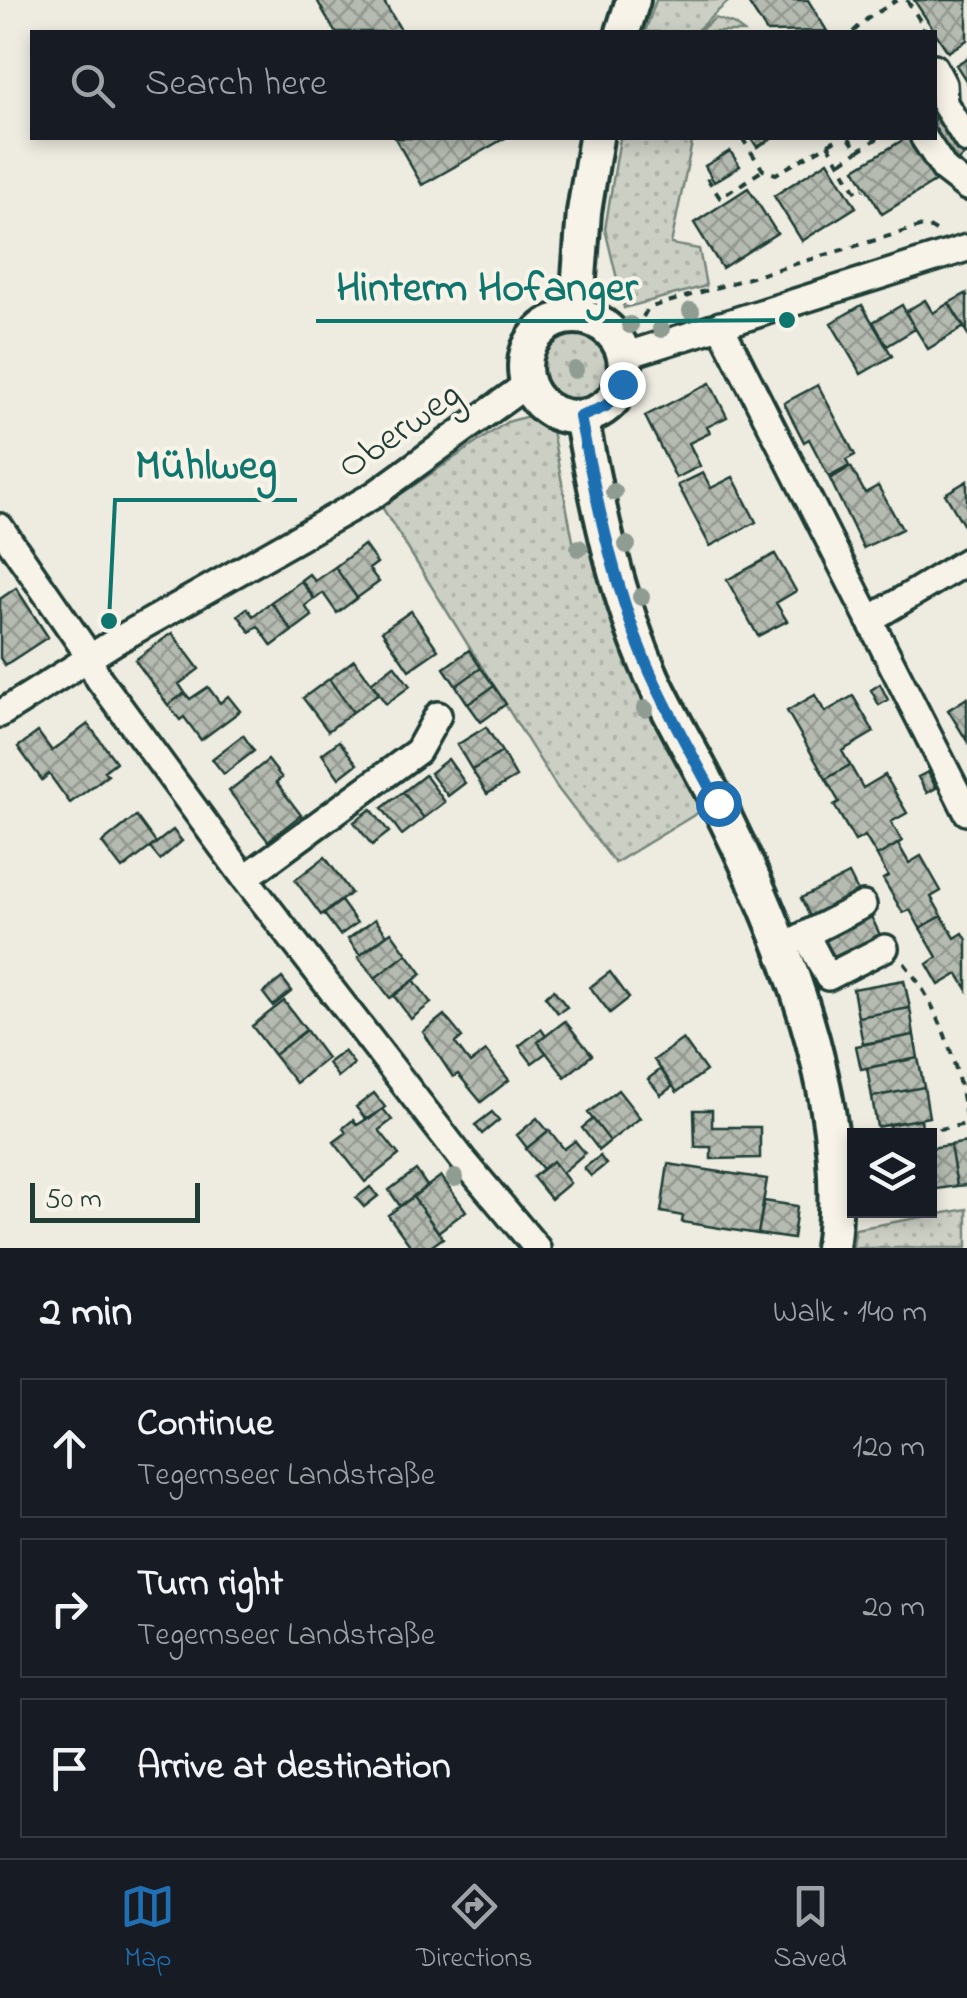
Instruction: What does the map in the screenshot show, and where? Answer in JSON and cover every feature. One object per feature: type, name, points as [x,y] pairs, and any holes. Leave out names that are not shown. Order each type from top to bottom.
[{"type":"main road","points":[[624,30],[633,0]]},
{"type":"main road","points":[[576,317],[584,212],[596,140]]},
{"type":"main road","points":[[561,319],[592,320],[606,328],[624,356],[625,370],[616,396],[594,414],[580,417],[554,412],[542,405],[527,384],[524,366],[535,336],[561,319]]},
{"type":"main road","points":[[580,417],[614,566],[637,640],[654,681],[793,941],[830,1126],[835,1186],[832,1248]]},
{"type":"street","points":[[937,73],[943,84],[944,104],[967,140]]},
{"type":"street","points":[[925,140],[945,170],[967,187]]},
{"type":"street","points":[[624,356],[961,249]]},
{"type":"street","points":[[720,326],[967,812]]},
{"type":"street","name":"Oberweg","points":[[0,714],[88,657],[374,495],[527,384]]},
{"type":"street","points":[[0,527],[99,679],[245,878],[451,1144],[537,1248]]},
{"type":"street","points":[[870,620],[967,560]]},
{"type":"street","points":[[245,878],[418,751],[438,715]]},
{"type":"street","points":[[863,906],[793,941],[828,977],[886,948]]},
{"type":"path","points":[[856,30],[897,0]]},
{"type":"path","points":[[907,0],[923,30]]},
{"type":"path","points":[[743,140],[763,170],[776,174],[835,140]]},
{"type":"path","points":[[850,140],[858,151]]},
{"type":"path","points":[[839,162],[875,140]]},
{"type":"path","points":[[828,144],[857,192],[864,189]]},
{"type":"path","points":[[707,178],[719,201],[763,170]]},
{"type":"path","points":[[643,317],[648,308],[926,225],[961,249]]},
{"type":"path","points":[[886,948],[911,972],[952,1049],[967,1125],[937,1130]]},
{"type":"shaded area","points":[[656,0],[730,0],[697,30],[646,30]]},
{"type":"shaded area","points":[[715,18],[741,30],[700,30]]},
{"type":"shaded area","points":[[620,140],[693,140],[671,244],[699,249],[706,286],[624,308],[605,229]]},
{"type":"shaded area","points":[[574,329],[588,331],[600,339],[608,351],[608,379],[600,391],[588,399],[574,401],[560,399],[548,391],[540,379],[538,365],[540,351],[548,339],[560,331]]},
{"type":"shaded area","points":[[532,415],[551,425],[573,541],[591,552],[614,626],[660,727],[704,809],[615,863],[556,786],[382,507],[507,422]]},
{"type":"shaded area","points":[[967,1209],[967,1248],[853,1248],[855,1229],[937,1218],[937,1214]]},
{"type":"building","points":[[317,0],[383,0],[401,30],[334,30]]},
{"type":"building","points":[[755,0],[808,0],[826,30],[766,30],[749,4]]},
{"type":"building","points":[[914,0],[967,0],[967,40],[948,52]]},
{"type":"building","points":[[967,58],[967,82],[956,65]]},
{"type":"building","points":[[940,110],[967,153],[950,167],[935,140]]},
{"type":"building","points":[[396,140],[501,140],[422,185]]},
{"type":"building","points":[[903,140],[910,140],[936,181],[882,214],[855,169]]},
{"type":"building","points":[[730,151],[740,166],[714,182],[705,166]]},
{"type":"building","points":[[828,161],[856,207],[802,241],[774,196]]},
{"type":"building","points":[[748,188],[777,233],[722,268],[694,223]]},
{"type":"building","points":[[967,293],[967,333],[949,303]]},
{"type":"building","points":[[925,300],[933,313],[949,303],[964,327],[928,349],[905,312]]},
{"type":"building","points":[[862,305],[892,356],[861,374],[831,323]]},
{"type":"building","points":[[902,305],[915,329],[887,346],[873,322]]},
{"type":"building","points":[[710,383],[727,417],[707,427],[710,433],[689,443],[700,466],[676,478],[645,416]]},
{"type":"building","points":[[818,385],[855,455],[846,460],[849,466],[829,477],[809,439],[804,442],[784,403]]},
{"type":"building","points":[[851,467],[865,493],[878,486],[902,529],[863,548],[830,479]]},
{"type":"building","points":[[703,473],[711,488],[733,477],[756,522],[710,546],[678,485]]},
{"type":"building","points":[[967,481],[967,531],[945,494]]},
{"type":"building","points":[[364,545],[377,563],[369,569],[379,582],[357,598],[335,567]]},
{"type":"building","points":[[775,554],[796,591],[776,603],[787,621],[758,636],[727,580]]},
{"type":"building","points":[[335,567],[357,598],[337,613],[323,593],[315,599],[301,580],[309,574],[315,581]]},
{"type":"building","points":[[301,581],[314,599],[305,606],[312,616],[292,631],[271,602]]},
{"type":"building","points":[[16,588],[48,637],[5,665],[0,658],[0,599]]},
{"type":"building","points":[[271,602],[292,631],[272,646],[258,626],[250,632],[238,615],[247,608],[253,616]]},
{"type":"building","points":[[411,611],[438,650],[409,670],[382,631]]},
{"type":"building","points":[[172,633],[199,669],[179,684],[185,693],[168,705],[135,660]]},
{"type":"building","points":[[469,650],[481,668],[456,686],[444,668]]},
{"type":"building","points":[[354,660],[379,693],[353,712],[329,679]]},
{"type":"building","points":[[394,665],[410,686],[386,704],[371,683]]},
{"type":"building","points":[[481,668],[494,686],[468,704],[456,686]]},
{"type":"building","points":[[329,679],[353,712],[328,731],[303,698]]},
{"type":"building","points":[[880,684],[888,700],[879,705],[871,690]]},
{"type":"building","points":[[494,686],[506,704],[481,722],[468,704]]},
{"type":"building","points":[[208,687],[220,703],[228,696],[240,711],[201,740],[184,717],[180,720],[168,705],[185,693],[190,699]]},
{"type":"building","points":[[815,695],[825,712],[853,696],[874,732],[842,751],[850,765],[826,779],[787,711]]},
{"type":"building","points":[[967,698],[967,741],[948,710]]},
{"type":"building","points":[[88,724],[116,762],[104,771],[108,775],[70,803],[49,774],[42,780],[18,747],[38,732],[52,751]]},
{"type":"building","points":[[486,727],[502,752],[472,770],[457,745]]},
{"type":"building","points":[[243,735],[254,751],[224,774],[212,759]]},
{"type":"building","points":[[339,741],[357,764],[339,778],[322,754]]},
{"type":"building","points":[[502,752],[516,777],[487,794],[472,770]]},
{"type":"building","points":[[448,759],[465,783],[448,796],[430,773]]},
{"type":"building","points":[[268,760],[282,778],[276,782],[301,815],[268,841],[229,791]]},
{"type":"building","points":[[850,765],[863,788],[885,775],[907,813],[891,822],[902,841],[877,856],[865,836],[855,841],[834,805],[839,802],[826,779]]},
{"type":"building","points":[[928,772],[936,788],[927,793],[918,777]]},
{"type":"building","points":[[425,775],[445,802],[424,818],[403,792]]},
{"type":"building","points":[[403,792],[424,818],[402,835],[382,808]]},
{"type":"building","points":[[371,809],[389,832],[372,845],[354,822]]},
{"type":"building","points":[[136,816],[156,843],[122,869],[102,843]]},
{"type":"building","points":[[173,830],[182,841],[160,860],[150,848]]},
{"type":"building","points":[[898,844],[909,863],[921,856],[941,891],[931,897],[942,916],[920,928],[910,910],[903,913],[883,879],[888,876],[877,856]]},
{"type":"building","points":[[325,857],[351,893],[321,915],[295,880]]},
{"type":"building","points":[[849,874],[859,894],[811,919],[801,898]]},
{"type":"building","points":[[341,901],[357,923],[340,935],[324,914]]},
{"type":"building","points":[[870,914],[880,935],[828,960],[818,939]]},
{"type":"building","points":[[942,916],[955,938],[963,933],[967,940],[967,989],[958,974],[939,985],[927,964],[937,957],[920,928]]},
{"type":"building","points":[[375,919],[387,935],[360,955],[348,939]]},
{"type":"building","points":[[391,932],[407,954],[375,978],[358,957]]},
{"type":"building","points":[[407,954],[422,974],[390,998],[375,978]]},
{"type":"building","points":[[610,972],[629,998],[610,1013],[590,987]]},
{"type":"building","points":[[282,978],[292,991],[273,1006],[263,993]]},
{"type":"building","points":[[414,980],[431,1003],[411,1019],[394,996]]},
{"type":"building","points":[[904,980],[910,1008],[858,1017],[853,989]]},
{"type":"building","points":[[554,990],[567,1007],[558,1013],[545,996]]},
{"type":"building","points":[[284,1001],[306,1030],[274,1055],[252,1026]]},
{"type":"building","points":[[910,1008],[914,1035],[863,1044],[858,1017]]},
{"type":"building","points":[[444,1015],[462,1037],[455,1043],[470,1063],[486,1051],[509,1080],[481,1102],[458,1074],[453,1077],[423,1032]]},
{"type":"building","points":[[565,1021],[592,1055],[565,1077],[538,1042]]},
{"type":"building","points":[[541,1029],[546,1036],[538,1042],[546,1053],[532,1063],[519,1046]]},
{"type":"building","points":[[306,1030],[327,1058],[296,1083],[274,1055]]},
{"type":"building","points":[[914,1035],[918,1058],[861,1069],[856,1046]]},
{"type":"building","points":[[683,1039],[706,1071],[677,1092],[654,1060]]},
{"type":"building","points":[[344,1051],[354,1064],[338,1077],[328,1063]]},
{"type":"building","points":[[918,1058],[924,1087],[872,1097],[867,1068]]},
{"type":"building","points":[[661,1069],[673,1086],[661,1095],[648,1079]]},
{"type":"building","points":[[924,1087],[929,1117],[877,1127],[872,1097]]},
{"type":"building","points":[[618,1090],[640,1118],[610,1141],[588,1113]]},
{"type":"building","points":[[374,1093],[385,1107],[370,1119],[365,1118],[356,1107]]},
{"type":"building","points":[[383,1109],[392,1120],[379,1130],[399,1155],[365,1182],[334,1142],[346,1133],[343,1128],[353,1120],[357,1125]]},
{"type":"building","points":[[694,1110],[712,1110],[712,1127],[760,1127],[760,1158],[711,1159],[711,1147],[695,1147]]},
{"type":"building","points":[[492,1112],[499,1120],[482,1134],[475,1125]]},
{"type":"building","points":[[537,1118],[548,1131],[527,1148],[517,1135]]},
{"type":"building","points":[[593,1119],[610,1141],[599,1150],[582,1128]]},
{"type":"building","points":[[921,1119],[922,1128],[890,1128],[889,1124]]},
{"type":"building","points":[[549,1130],[564,1149],[575,1141],[585,1153],[562,1173],[553,1161],[543,1169],[526,1149]]},
{"type":"building","points":[[967,1142],[967,1185],[957,1186],[950,1145]]},
{"type":"building","points":[[950,1145],[957,1186],[937,1189],[937,1147]]},
{"type":"building","points":[[600,1156],[606,1164],[591,1176],[584,1168]]},
{"type":"building","points":[[553,1161],[570,1183],[551,1199],[533,1177]]},
{"type":"building","points":[[668,1164],[767,1179],[758,1234],[682,1222],[683,1216],[661,1212]]},
{"type":"building","points":[[416,1170],[427,1186],[400,1206],[389,1190]]},
{"type":"building","points":[[441,1176],[466,1211],[438,1232],[413,1197]]},
{"type":"building","points":[[370,1187],[378,1196],[364,1207],[356,1198]]},
{"type":"building","points":[[413,1197],[443,1238],[429,1248],[412,1248],[388,1215]]},
{"type":"building","points":[[764,1201],[797,1206],[793,1239],[758,1234]]},
{"type":"place","name":"Hinterm Hofanger","points":[[787,320]]},
{"type":"place","name":"Mühlweg","points":[[109,621]]},
{"type":"route","points":[[622,384],[606,406],[580,417],[587,454],[614,566],[637,640],[654,681],[718,803]]}]
